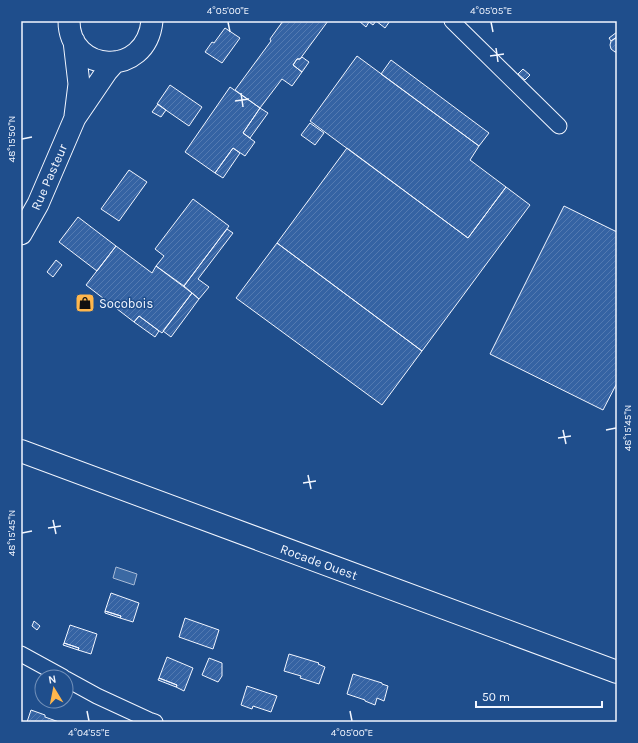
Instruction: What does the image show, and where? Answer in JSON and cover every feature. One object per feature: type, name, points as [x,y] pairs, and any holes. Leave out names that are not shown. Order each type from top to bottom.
[{"type":"main road","name":"Rocade Ouest","points":[[21,451],[617,672]]},
{"type":"street","points":[[70,26],[81,51],[91,58],[103,62],[114,62],[127,59],[137,53],[146,43],[152,21]]},
{"type":"street","points":[[452,21],[558,126]]},
{"type":"street","name":"Rue Pasteur","points":[[70,26],[79,84],[75,118]]},
{"type":"street","name":"Rue Pasteur","points":[[21,234],[38,204],[75,118],[106,71],[114,62]]},
{"type":"street","points":[[21,654],[48,669]]},
{"type":"street","points":[[74,683],[151,721]]},
{"type":"water","points":[[116,567],[137,574],[134,585],[113,578]]},
{"type":"building","points":[[283,21],[328,21],[300,59],[297,59],[293,65],[302,72],[292,86],[282,79],[260,108],[235,90],[271,41],[270,39]]},
{"type":"building","points":[[359,21],[376,21],[373,25],[369,22],[366,27]]},
{"type":"building","points":[[376,21],[390,21],[385,28]]},
{"type":"building","points":[[225,28],[240,38],[222,63],[205,52]]},
{"type":"building","points":[[617,32],[617,37],[611,41],[609,38]]},
{"type":"building","points":[[617,37],[617,52],[615,52],[611,49],[610,45],[611,41]]},
{"type":"building","points":[[357,56],[479,146],[470,160],[506,187],[468,238],[310,121]]},
{"type":"building","points":[[302,57],[309,62],[302,72],[293,65],[297,59]]},
{"type":"building","points":[[391,60],[489,133],[479,146],[381,74]]},
{"type":"building","points":[[523,69],[530,75],[525,80],[518,74]]},
{"type":"building","points":[[170,85],[202,107],[189,126],[157,104]]},
{"type":"building","points":[[230,87],[260,108],[243,133],[255,142],[245,156],[233,148],[215,173],[185,152]]},
{"type":"building","points":[[158,104],[166,110],[161,117],[152,112]]},
{"type":"building","points":[[260,108],[268,113],[250,138],[243,133]]},
{"type":"building","points":[[310,123],[324,133],[315,145],[301,135]]},
{"type":"building","points":[[233,148],[240,153],[223,178],[215,173]]},
{"type":"building","points":[[347,148],[468,238],[506,187],[530,205],[422,351],[277,243]]},
{"type":"building","points":[[129,170],[147,182],[119,221],[101,209]]},
{"type":"building","points":[[193,199],[229,226],[184,286],[156,266],[164,256],[155,249]]},
{"type":"building","points":[[564,206],[617,232],[617,383],[603,410],[490,354]]},
{"type":"building","points":[[78,217],[116,246],[97,271],[59,242]]},
{"type":"building","points":[[227,229],[233,233],[198,279],[209,287],[199,299],[184,286]]},
{"type":"building","points":[[277,243],[422,351],[382,405],[236,298]]},
{"type":"building","points":[[116,246],[152,273],[156,266],[192,293],[162,333],[139,316],[134,322],[86,285]]},
{"type":"building","points":[[56,260],[62,265],[53,277],[47,272]]},
{"type":"building","points":[[192,293],[199,299],[171,337],[163,331]]},
{"type":"building","points":[[139,316],[159,331],[155,337],[134,322]]},
{"type":"building","points":[[111,593],[139,603],[133,622],[105,611]]},
{"type":"building","points":[[105,611],[121,616],[120,618],[105,613]]},
{"type":"building","points":[[185,618],[219,630],[213,649],[179,637]]},
{"type":"building","points":[[34,621],[40,626],[37,630],[32,626]]},
{"type":"building","points":[[70,625],[97,634],[91,654],[78,650],[79,648],[64,643]]},
{"type":"building","points":[[64,643],[79,648],[78,650],[63,645]]},
{"type":"building","points":[[289,654],[319,663],[318,664],[325,667],[319,684],[300,678],[301,676],[284,671]]},
{"type":"building","points":[[167,657],[193,668],[184,691],[176,687],[177,685],[159,678]]},
{"type":"building","points":[[209,658],[222,663],[222,676],[218,682],[202,675]]},
{"type":"building","points":[[353,674],[388,686],[384,701],[377,698],[375,705],[347,694]]},
{"type":"building","points":[[159,678],[177,685],[176,687],[158,680]]},
{"type":"building","points":[[247,686],[277,696],[271,712],[253,706],[252,709],[241,705]]},
{"type":"building","points":[[31,710],[45,715],[45,717],[59,722],[27,722]]},
{"type":"place","name":"Socobois","points":[[85,303]]}]
